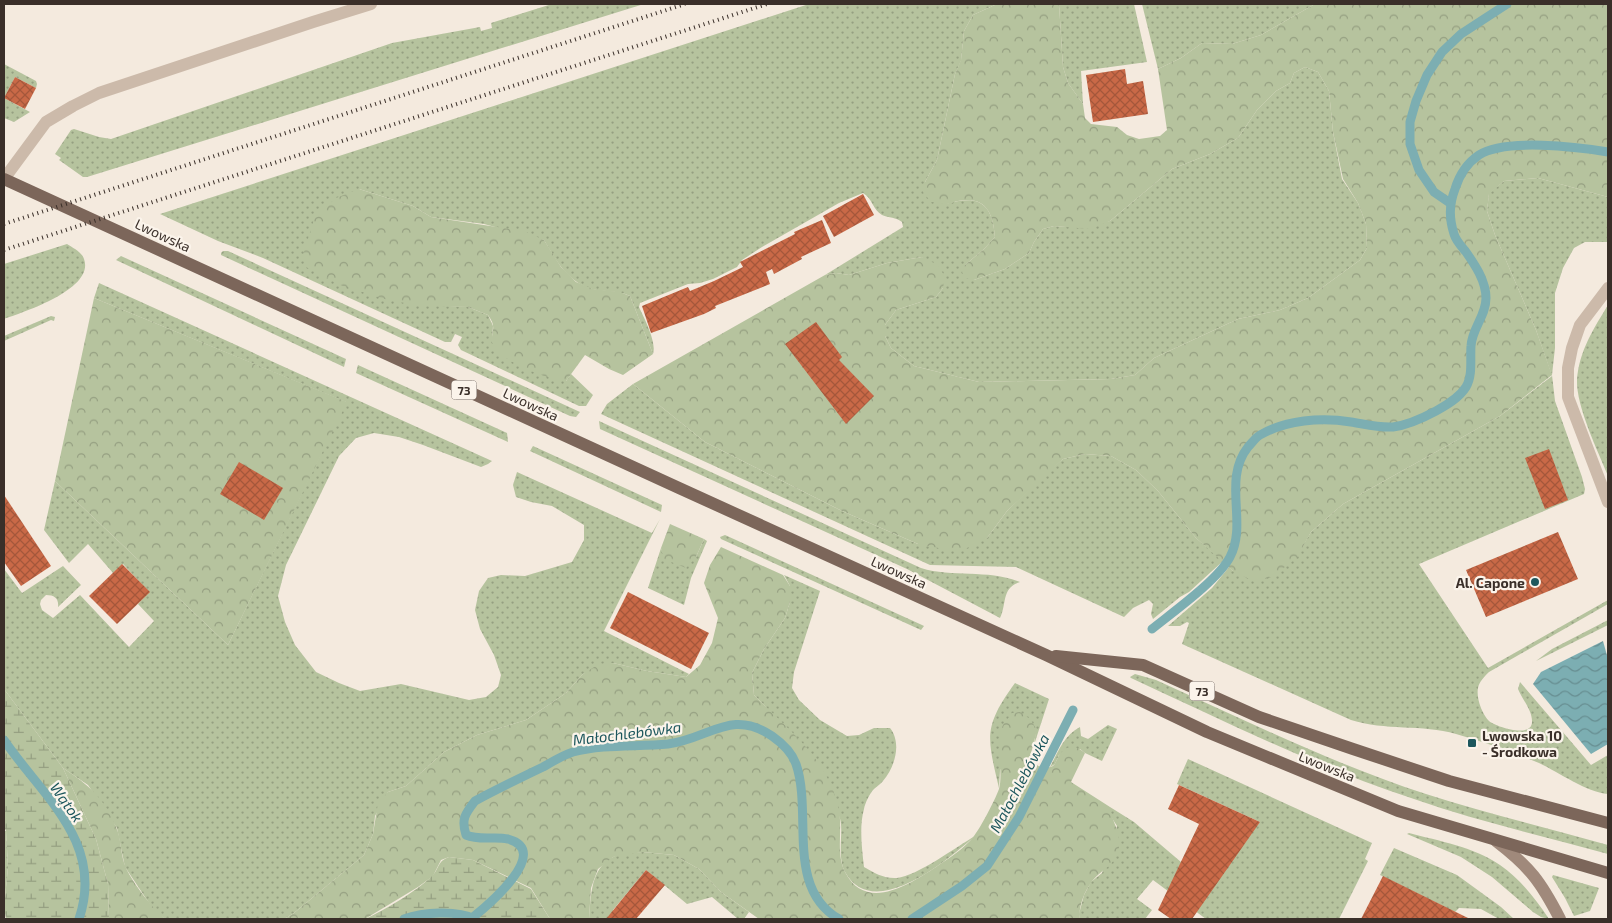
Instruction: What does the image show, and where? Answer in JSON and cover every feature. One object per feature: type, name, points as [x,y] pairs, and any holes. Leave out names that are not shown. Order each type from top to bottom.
[{"type":"main road","name":"Lwowska","points":[[4,179],[1046,655],[1207,732],[1398,811],[1608,873]]},
{"type":"main road","name":"Lwowska","points":[[1046,655],[1143,665],[1259,717],[1449,780],[1608,823]]},
{"type":"street","points":[[4,179],[46,122],[99,93],[371,4]]},
{"type":"street","points":[[1608,288],[1580,325],[1572,348],[1568,368],[1568,397],[1608,502]]},
{"type":"street","points":[[1496,841],[1530,869],[1560,919]]},
{"type":"green space","points":[[552,4],[644,4],[87,177],[83,177],[59,160],[61,158],[55,154],[71,130],[74,129],[111,139],[392,43],[480,27],[481,31],[492,28],[491,23]]},
{"type":"green space","points":[[809,4],[997,4],[973,15],[964,31],[961,61],[955,74],[937,160],[925,182],[945,204],[966,200],[975,201],[987,208],[991,215],[995,237],[965,265],[974,280],[1005,269],[1029,253],[1043,229],[1054,226],[1069,227],[1110,221],[1172,169],[1210,154],[1238,138],[1257,110],[1276,91],[1290,83],[1294,73],[1305,67],[1318,72],[1329,91],[1333,132],[1342,179],[1358,203],[1366,224],[1367,248],[1360,260],[1308,298],[1280,310],[1238,319],[1154,358],[1135,375],[1111,379],[979,382],[914,366],[891,348],[885,336],[885,325],[896,310],[936,297],[943,288],[922,257],[887,263],[849,275],[836,273],[825,275],[903,227],[900,220],[879,213],[863,193],[839,203],[762,247],[742,260],[737,267],[713,279],[688,284],[640,303],[639,307],[652,337],[653,354],[630,296],[583,286],[563,269],[544,240],[484,224],[431,217],[413,206],[359,189],[449,306],[468,307],[488,315],[493,326],[492,342],[566,381],[571,374],[593,395],[586,406],[579,406],[461,350],[458,345],[462,337],[455,334],[451,342],[445,342],[263,258],[218,241],[160,214]]},
{"type":"green space","points":[[997,4],[1059,4],[1063,67],[1068,83],[1083,104],[1085,118],[1091,124],[1117,127],[1127,135],[1139,139],[1160,136],[1167,130],[1158,69],[1181,58],[1202,43],[1232,44],[1261,35],[1315,4],[1608,4],[1608,197],[1538,178],[1504,181],[1489,194],[1487,211],[1495,235],[1536,330],[1552,375],[1500,416],[1343,504],[1311,532],[1297,557],[1274,576],[1255,582],[1233,571],[1196,538],[1158,491],[1136,470],[1111,456],[1085,454],[1063,459],[1007,511],[987,538],[959,552],[918,544],[842,511],[705,442],[633,384],[825,275],[836,273],[849,275],[887,263],[922,257],[938,265],[945,277],[943,288],[936,297],[896,310],[885,325],[885,336],[891,348],[914,366],[979,382],[1111,379],[1135,375],[1154,358],[1238,319],[1280,310],[1308,298],[1360,260],[1367,248],[1366,224],[1358,203],[1343,179],[1333,132],[1329,91],[1318,72],[1305,67],[1294,73],[1290,83],[1276,91],[1257,110],[1238,138],[1210,154],[1172,169],[1110,221],[1090,229],[1054,226],[1043,229],[1029,253],[1005,269],[974,280],[965,278],[962,272],[965,265],[995,237],[990,214],[986,208],[975,201],[968,200],[941,204],[931,202],[923,192],[925,182],[937,160],[955,74],[961,60],[964,31],[973,15]]},
{"type":"green space","points":[[1059,4],[1134,4],[1147,62],[1081,71],[1083,104],[1068,83],[1063,67]]},
{"type":"green space","points":[[1142,4],[1315,4],[1261,35],[1232,44],[1202,43],[1181,58],[1158,69]]},
{"type":"green space","points":[[4,64],[36,81],[36,88],[15,77],[4,98]]},
{"type":"green space","points":[[4,98],[30,112],[14,122],[4,118]]},
{"type":"green space","points":[[1538,178],[1608,197],[1608,242],[1585,242],[1574,248],[1563,268],[1555,293],[1555,348],[1552,375],[1555,401],[1582,477],[1585,489],[1584,494],[1419,564],[1488,668],[1608,600],[1608,604],[1489,672],[1482,679],[1478,688],[1478,696],[1480,706],[1489,721],[1514,730],[1527,729],[1531,726],[1532,717],[1518,689],[1520,682],[1591,765],[1608,755],[1608,794],[1591,790],[1529,759],[1456,734],[1430,729],[1377,725],[1351,720],[1182,644],[1189,623],[1187,622],[1180,626],[1168,626],[1212,588],[1229,567],[1233,571],[1296,557],[1311,532],[1343,504],[1500,416],[1552,376],[1536,330],[1495,235],[1487,211],[1489,193],[1504,181]]},
{"type":"green space","points":[[359,189],[413,206],[431,217],[524,231],[544,240],[561,267],[576,282],[593,289],[620,292],[630,296],[653,354],[623,375],[585,355],[566,381],[558,380],[524,368],[503,356],[492,342],[493,325],[488,315],[468,307],[422,306],[388,300],[340,285],[306,267],[304,252],[315,216],[336,198]]},
{"type":"green space","points":[[67,244],[79,252],[84,259],[85,270],[79,280],[56,298],[4,319],[4,264]]},
{"type":"green space","points":[[223,251],[228,251],[580,412],[576,417],[570,416],[221,255]]},
{"type":"green space","points":[[121,256],[346,359],[344,367],[116,260]]},
{"type":"green space","points":[[99,283],[492,461],[481,467],[399,437],[374,433],[356,438],[339,456],[286,565],[278,596],[285,622],[295,645],[316,672],[360,691],[401,684],[469,700],[486,697],[498,687],[501,675],[494,655],[480,629],[475,610],[479,591],[488,578],[501,575],[525,576],[572,562],[584,540],[584,525],[552,506],[516,497],[513,485],[517,472],[652,533],[660,519],[604,631],[689,674],[686,677],[613,663],[583,674],[566,693],[526,720],[477,735],[444,752],[406,786],[388,792],[375,816],[373,834],[364,855],[294,913],[284,919],[166,919],[155,912],[125,867],[117,828],[88,785],[63,768],[4,689],[4,569],[22,593],[63,566],[81,585],[58,607],[56,598],[46,595],[41,600],[42,610],[53,618],[80,595],[129,647],[154,621],[138,604],[149,592],[123,564],[113,573],[88,544],[69,563],[44,530],[55,481],[228,645],[346,402],[94,298]]},
{"type":"green space","points":[[94,298],[347,402],[228,645],[55,481]]},
{"type":"green space","points":[[1608,305],[1608,476],[1584,415],[1577,380],[1578,369],[1584,350]]},
{"type":"green space","points":[[51,316],[55,317],[54,321],[51,320],[4,341],[4,336]]},
{"type":"green space","points":[[358,365],[507,433],[508,442],[356,373]]},
{"type":"green space","points":[[633,384],[705,442],[842,511],[918,544],[987,538],[1007,511],[1046,473],[1063,459],[1085,454],[1111,456],[1136,470],[1158,491],[1196,538],[1223,561],[1189,592],[1153,619],[1151,614],[1153,604],[1149,600],[1133,608],[1124,617],[1016,567],[930,565],[601,414],[607,404]]},
{"type":"green space","points":[[599,421],[921,568],[946,573],[983,574],[1020,582],[1007,592],[1000,618],[907,569],[600,429]]},
{"type":"green space","points":[[533,446],[662,505],[661,512],[530,451]]},
{"type":"green space","points":[[670,524],[704,539],[696,557],[686,568],[664,559],[661,548]]},
{"type":"green space","points":[[725,535],[924,626],[921,630],[721,539],[720,537]]},
{"type":"green space","points":[[704,539],[707,541],[691,578],[684,605],[648,588],[661,548],[665,559],[696,557]]},
{"type":"green space","points":[[721,547],[783,575],[790,586],[790,602],[785,618],[764,649],[752,673],[754,695],[809,750],[826,776],[838,805],[840,853],[843,866],[854,884],[864,891],[876,893],[901,887],[936,867],[970,841],[984,820],[999,789],[1000,732],[1012,713],[1020,712],[1030,719],[1037,730],[1030,757],[1038,766],[1051,767],[1061,753],[1070,747],[1078,748],[1085,753],[1071,782],[1110,807],[1117,830],[1119,844],[1116,857],[1088,887],[1081,905],[1080,919],[759,919],[721,892],[699,869],[674,855],[643,852],[613,857],[598,869],[591,888],[589,919],[550,919],[531,888],[473,860],[449,857],[441,860],[433,876],[365,919],[284,919],[294,913],[364,855],[373,834],[378,803],[388,792],[406,786],[444,752],[477,735],[526,720],[566,693],[583,674],[599,664],[613,663],[686,677],[700,665],[712,643],[718,618],[704,583],[710,565]]},
{"type":"green space","points":[[784,575],[820,591],[794,672],[792,688],[799,700],[820,720],[847,736],[859,735],[874,728],[890,728],[896,741],[896,755],[891,769],[871,793],[862,816],[861,831],[864,867],[888,878],[905,876],[925,867],[975,836],[947,859],[910,882],[891,889],[873,891],[858,886],[845,872],[841,858],[841,821],[839,816],[765,706],[754,695],[752,673],[764,649],[785,618],[790,602],[790,586]]},
{"type":"green space","points":[[1608,620],[1608,625],[1536,661],[1552,649]]},
{"type":"green space","points":[[1135,674],[1156,680],[1290,741],[1391,782],[1449,801],[1608,845],[1608,854],[1438,807],[1342,773],[1271,743],[1130,677]]},
{"type":"green space","points":[[1015,683],[1049,699],[1034,745],[1036,730],[1000,770],[999,788],[990,744],[990,733],[997,711]]},
{"type":"green space","points":[[4,689],[63,768],[96,839],[108,884],[109,919],[6,919],[4,908],[8,867],[6,831],[4,827]]},
{"type":"green space","points":[[1108,725],[1117,729],[1102,761],[1080,749],[1059,755],[1055,764],[1050,767],[1062,744],[1074,730],[1080,727],[1081,736],[1088,739]]},
{"type":"green space","points":[[1188,759],[1372,843],[1365,859],[1368,861],[1339,919],[1206,919],[1153,880],[1137,899],[1152,910],[1145,919],[1080,919],[1079,914],[1084,895],[1091,882],[1102,873],[1117,826],[1110,815],[1110,807],[1134,822],[1181,862],[1260,822],[1177,784]]},
{"type":"green space","points":[[63,768],[81,780],[101,800],[118,832],[124,863],[129,874],[149,903],[166,919],[109,919],[108,884],[96,839]]},
{"type":"green space","points":[[4,831],[6,831],[8,867],[4,908]]},
{"type":"green space","points":[[1407,834],[1468,849],[1500,865],[1527,889],[1549,919],[1533,912],[1492,877],[1461,857]]},
{"type":"green space","points":[[1394,848],[1457,875],[1501,907],[1514,919],[1499,919],[1481,909],[1459,908],[1455,912],[1380,875]]},
{"type":"green space","points":[[643,852],[674,855],[699,869],[721,892],[749,912],[744,919],[738,919],[712,897],[687,904],[646,870],[613,910],[624,919],[589,919],[591,893],[600,868],[613,857]]},
{"type":"green space","points":[[449,857],[473,860],[531,889],[550,919],[365,919],[417,889],[434,874],[442,861]]},
{"type":"green space","points":[[1553,875],[1599,888],[1590,911],[1574,916],[1552,877]]},
{"type":"water","points":[[1603,641],[1608,659],[1608,744],[1591,754],[1533,684],[1541,672]]},
{"type":"building","points":[[1125,69],[1127,84],[1143,81],[1148,114],[1093,122],[1086,75]]},
{"type":"building","points":[[15,77],[36,88],[25,109],[4,98]]},
{"type":"building","points":[[863,194],[874,215],[834,237],[823,216]]},
{"type":"building","points":[[822,220],[831,243],[801,257],[802,259],[774,274],[772,269],[766,272],[770,284],[715,306],[716,308],[704,314],[651,333],[642,306],[688,287],[690,291],[714,281],[743,267],[740,262],[795,234],[794,232]]},
{"type":"building","points":[[816,322],[842,357],[839,360],[874,396],[846,424],[785,344]]},
{"type":"building","points":[[1549,449],[1568,500],[1545,509],[1525,458]]},
{"type":"building","points":[[239,462],[283,488],[264,520],[220,494]]},
{"type":"building","points":[[4,495],[51,566],[21,586],[4,562]]},
{"type":"building","points":[[1558,532],[1578,579],[1486,617],[1466,570]]},
{"type":"building","points":[[122,564],[150,592],[117,624],[89,596]]},
{"type":"building","points":[[628,592],[709,633],[691,669],[610,628]]},
{"type":"building","points":[[1179,785],[1260,822],[1192,919],[1171,919],[1158,910],[1199,824],[1168,809]]},
{"type":"building","points":[[646,870],[665,885],[636,919],[606,919]]},
{"type":"building","points":[[1383,876],[1470,919],[1361,919]]},
{"type":"waterway","points":[[1450,203],[1434,192],[1419,170],[1410,144],[1410,122],[1416,101],[1427,75],[1442,52],[1461,34],[1507,4]]},
{"type":"waterway","name":"Małochlebówka","points":[[1152,629],[1216,576],[1230,557],[1235,544],[1237,530],[1236,487],[1240,460],[1258,436],[1281,426],[1316,420],[1340,421],[1382,427],[1399,426],[1415,421],[1440,409],[1456,398],[1466,387],[1470,372],[1472,340],[1484,311],[1486,292],[1476,268],[1455,237],[1450,212],[1457,184],[1464,170],[1471,162],[1479,155],[1491,150],[1523,145],[1561,146],[1608,152]]},
{"type":"waterway","name":"Małochlebówka","points":[[912,919],[962,886],[987,866],[1019,817],[1073,710]]},
{"type":"waterway","name":"Małochlebówka","points":[[472,918],[502,891],[520,866],[523,855],[520,845],[508,839],[477,838],[466,835],[465,817],[475,801],[573,752],[608,747],[668,744],[683,741],[720,728],[744,725],[757,728],[772,736],[786,748],[796,764],[801,783],[806,869],[812,889],[822,905],[839,919]]},
{"type":"waterway","name":"Wątok","points":[[4,740],[66,822],[77,843],[84,866],[85,891],[79,919]]},
{"type":"waterway","name":"Wątok","points":[[404,919],[440,913],[459,914],[475,919]]},
{"type":"railway","points":[[4,224],[685,4]]},
{"type":"railway","points":[[4,250],[767,4]]},
{"type":"place","name":"Al. Capone","points":[[1535,582]]},
{"type":"place","name":"Lwowska 10 - Środkowa","points":[[1472,743]]}]
